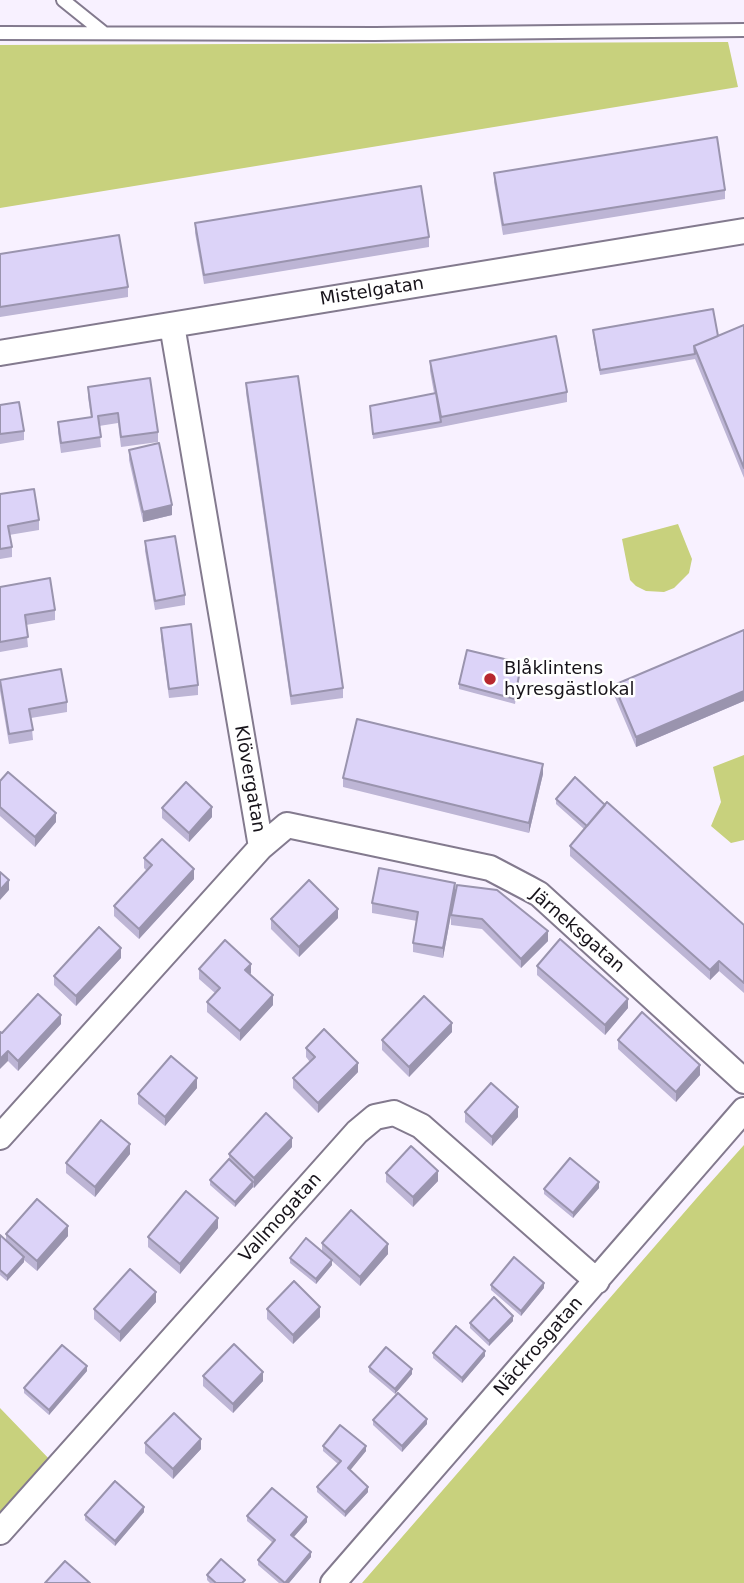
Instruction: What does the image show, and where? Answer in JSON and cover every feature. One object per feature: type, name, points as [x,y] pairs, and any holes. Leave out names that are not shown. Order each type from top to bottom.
[{"type":"street","name":"Mistelgatan","points":[[0,352],[744,231]]},
{"type":"street","name":"Klövergatan","points":[[0,1137],[261,847],[172,326]]},
{"type":"street","name":"Järneksgatan","points":[[261,847],[286,825],[490,868],[539,894],[744,1082]]},
{"type":"street","name":"Näckrosgatan","points":[[333,1583],[744,1110]]},
{"type":"street","name":"Vallmogatan","points":[[0,1532],[357,1132],[375,1117],[394,1113],[421,1126],[597,1282]]},
{"type":"lane","points":[[62,0],[104,33]]},
{"type":"lane","points":[[0,33],[744,30]]},
{"type":"green space","points":[[728,42],[738,87],[0,208],[0,45]]},
{"type":"green space","points":[[678,524],[692,559],[689,573],[674,588],[664,592],[646,591],[636,586],[630,580],[622,539]]},
{"type":"green space","points":[[744,755],[744,840],[731,843],[711,826],[721,802],[713,767]]},
{"type":"green space","points":[[744,1145],[744,1583],[362,1583],[702,1192]]},
{"type":"green space","points":[[0,1408],[53,1463],[0,1522]]},
{"type":"building","points":[[717,137],[725,190],[503,225],[494,173]]},
{"type":"building","points":[[421,186],[429,237],[204,275],[195,223]]},
{"type":"building","points":[[119,235],[128,287],[0,307],[0,254]]},
{"type":"building","points":[[713,309],[718,336],[694,346],[695,354],[600,370],[593,330]]},
{"type":"building","points":[[744,325],[744,468],[694,346]]},
{"type":"building","points":[[556,336],[567,392],[441,417],[430,361]]},
{"type":"building","points":[[298,376],[343,688],[291,696],[246,383]]},
{"type":"building","points":[[150,378],[158,432],[121,437],[118,413],[98,416],[101,437],[61,443],[58,422],[92,417],[88,387]]},
{"type":"building","points":[[436,393],[441,422],[373,434],[370,406]]},
{"type":"building","points":[[19,402],[24,431],[0,434],[0,405]]},
{"type":"building","points":[[159,443],[172,505],[143,512],[129,450]]},
{"type":"building","points":[[34,489],[39,520],[8,526],[12,547],[0,549],[0,494]]},
{"type":"building","points":[[175,536],[185,595],[155,601],[145,541]]},
{"type":"building","points":[[50,578],[55,610],[25,615],[28,637],[0,642],[0,587]]},
{"type":"building","points":[[191,624],[198,685],[169,689],[161,628]]},
{"type":"building","points":[[744,630],[744,691],[636,737],[614,685]]},
{"type":"building","name":"Blåklintens hyresgästlokal","points":[[467,650],[521,663],[515,699],[459,684]]},
{"type":"building","points":[[61,669],[67,702],[29,709],[33,730],[9,734],[0,680]]},
{"type":"building","points":[[357,719],[543,764],[529,823],[343,778]]},
{"type":"building","points":[[8,772],[56,813],[35,837],[0,807],[0,781]]},
{"type":"building","points":[[575,777],[605,805],[587,826],[556,799]]},
{"type":"building","points":[[186,782],[212,807],[189,833],[162,808]]},
{"type":"building","points":[[607,802],[744,925],[744,983],[719,961],[710,970],[570,846]]},
{"type":"building","points":[[162,839],[194,869],[139,929],[114,906],[152,865],[144,858]]},
{"type":"building","points":[[379,868],[455,883],[443,948],[413,943],[418,912],[372,903]]},
{"type":"building","points":[[0,872],[9,880],[0,890]]},
{"type":"building","points":[[309,880],[338,909],[299,947],[271,919]]},
{"type":"building","points":[[457,885],[497,890],[548,931],[521,959],[482,919],[451,915]]},
{"type":"building","points":[[99,927],[121,948],[76,996],[54,976]]},
{"type":"building","points":[[560,939],[628,999],[605,1025],[537,966]]},
{"type":"building","points":[[225,940],[251,964],[245,970],[273,995],[240,1031],[207,1002],[220,988],[199,969]]},
{"type":"building","points":[[38,994],[61,1015],[18,1061],[8,1051],[0,1059],[0,1032],[2,1033]]},
{"type":"building","points":[[424,996],[452,1023],[409,1067],[382,1040]]},
{"type":"building","points":[[642,1012],[700,1065],[676,1092],[618,1040]]},
{"type":"building","points":[[324,1029],[358,1063],[318,1103],[293,1078],[315,1057],[306,1048]]},
{"type":"building","points":[[171,1056],[197,1078],[165,1117],[138,1094]]},
{"type":"building","points":[[491,1083],[518,1107],[492,1137],[465,1112]]},
{"type":"building","points":[[266,1113],[292,1138],[254,1178],[229,1154]]},
{"type":"building","points":[[101,1120],[130,1144],[95,1187],[66,1163]]},
{"type":"building","points":[[411,1146],[438,1171],[413,1197],[386,1173]]},
{"type":"building","points":[[570,1158],[599,1182],[573,1213],[544,1189]]},
{"type":"building","points":[[229,1159],[253,1182],[235,1202],[210,1180]]},
{"type":"building","points":[[186,1191],[218,1218],[180,1264],[148,1237]]},
{"type":"building","points":[[37,1199],[68,1226],[37,1261],[6,1234]]},
{"type":"building","points":[[351,1210],[388,1244],[360,1277],[322,1243]]},
{"type":"building","points":[[0,1235],[24,1257],[7,1276],[0,1270]]},
{"type":"building","points":[[306,1238],[332,1260],[316,1279],[290,1258]]},
{"type":"building","points":[[514,1257],[544,1283],[521,1311],[491,1285]]},
{"type":"building","points":[[130,1269],[156,1292],[120,1332],[94,1309]]},
{"type":"building","points":[[294,1281],[320,1307],[293,1335],[267,1309]]},
{"type":"building","points":[[494,1297],[513,1316],[489,1341],[470,1323]]},
{"type":"building","points":[[456,1326],[485,1351],[462,1378],[433,1353]]},
{"type":"building","points":[[234,1344],[263,1372],[233,1404],[203,1376]]},
{"type":"building","points":[[62,1345],[87,1366],[49,1410],[24,1388]]},
{"type":"building","points":[[386,1347],[412,1369],[395,1389],[369,1367]]},
{"type":"building","points":[[398,1393],[427,1419],[402,1446],[373,1420]]},
{"type":"building","points":[[174,1413],[201,1439],[173,1469],[145,1443]]},
{"type":"building","points":[[340,1425],[366,1446],[348,1468],[368,1487],[345,1512],[317,1487],[341,1461],[323,1446]]},
{"type":"building","points":[[115,1481],[144,1507],[115,1541],[85,1515]]},
{"type":"building","points":[[272,1488],[307,1517],[291,1535],[311,1552],[285,1583],[258,1560],[275,1540],[247,1516]]},
{"type":"building","points":[[221,1559],[245,1580],[242,1583],[216,1583],[207,1575]]},
{"type":"building","points":[[65,1561],[90,1583],[45,1583]]},
{"type":"place","name":"Blåklintens hyresgästlokal","points":[[490,679]]}]
